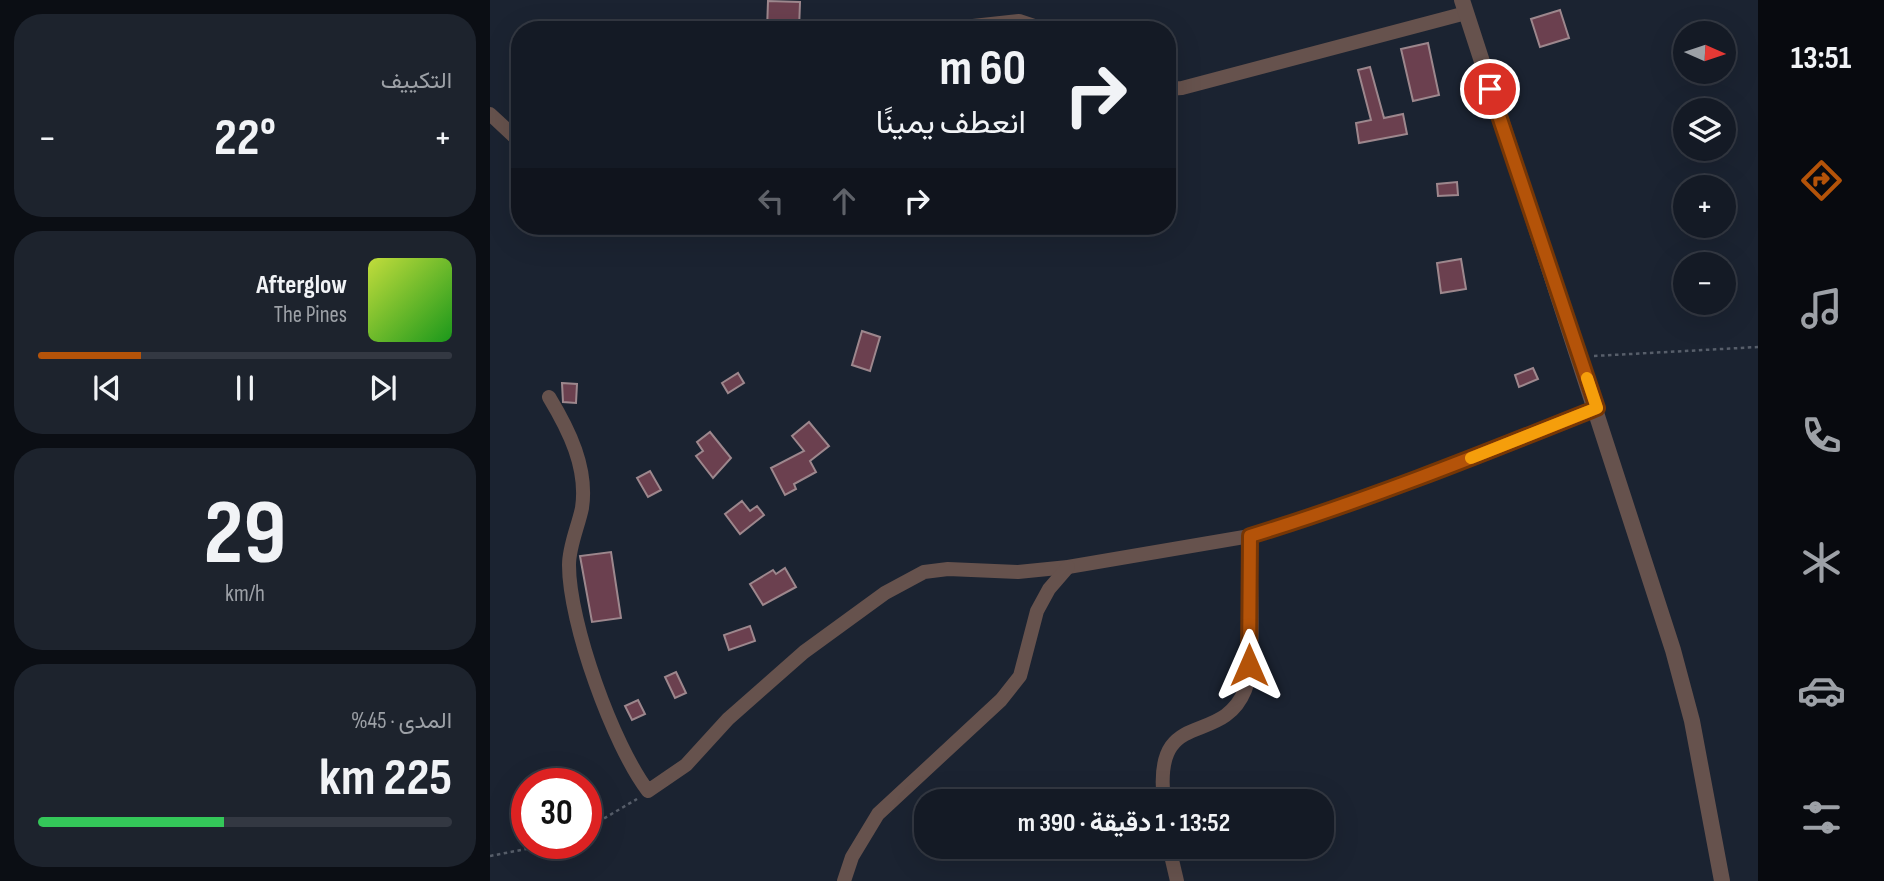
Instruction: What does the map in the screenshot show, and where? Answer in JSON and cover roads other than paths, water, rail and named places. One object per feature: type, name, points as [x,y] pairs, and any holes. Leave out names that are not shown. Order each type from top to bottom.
[{"type":"street","points":[[1176,88],[1324,53],[1464,7],[1597,408],[1692,721],[1722,881]]},
{"type":"street","points":[[490,114],[511,134]]},
{"type":"street","points":[[549,397],[568,428],[580,463],[582,505],[569,563],[578,621],[600,691],[632,770],[648,791],[686,765],[728,719],[804,652],[895,587],[924,572],[948,569],[1018,572],[1068,567],[1250,536],[1318,515],[1597,408]]},
{"type":"street","points":[[1164,789],[1163,762],[1171,742],[1185,732],[1235,710],[1246,688],[1249,665],[1250,536]]},
{"type":"street","points":[[844,881],[852,857],[878,814],[1001,700],[1020,676],[1037,611],[1049,589],[1068,567]]},
{"type":"street","points":[[1172,859],[1177,881]]}]
